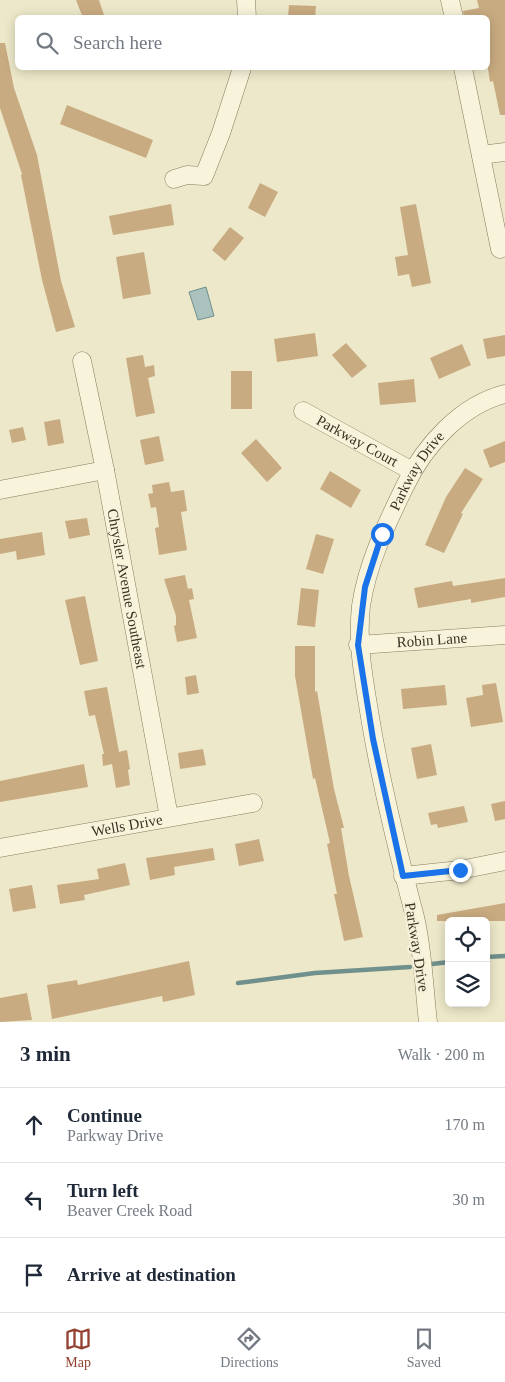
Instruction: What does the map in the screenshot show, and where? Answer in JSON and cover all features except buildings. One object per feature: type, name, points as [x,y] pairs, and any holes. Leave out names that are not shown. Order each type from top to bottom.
[{"type":"street","points":[[246,0],[247,15]]},
{"type":"street","points":[[450,0],[453,15]]},
{"type":"street","points":[[174,179],[187,176],[204,176],[221,133],[241,70]]},
{"type":"street","points":[[463,70],[500,249]]},
{"type":"street","points":[[481,155],[505,152]]},
{"type":"street","name":"Chrysler Avenue Southeast","points":[[82,361],[105,470],[169,817]]},
{"type":"street","name":"Parkway Drive","points":[[428,1022],[415,919],[403,876],[373,739],[358,645],[362,605],[370,570],[382,534],[412,470],[430,446],[458,420],[491,398],[505,394]]},
{"type":"street","name":"Parkway Court","points":[[302,410],[412,470]]},
{"type":"street","points":[[0,490],[105,470]]},
{"type":"street","name":"Robin Lane","points":[[358,645],[505,635]]},
{"type":"street","name":"Wells Drive","points":[[0,848],[253,802]]},
{"type":"street","points":[[403,876],[460,870],[505,861]]},
{"type":"water","points":[[206,287],[214,316],[198,320],[189,292]]},
{"type":"waterway","points":[[490,957],[505,956]]},
{"type":"waterway","points":[[432,964],[445,962]]},
{"type":"waterway","points":[[238,983],[315,973],[410,967]]},
{"type":"route","points":[[382,534],[365,587],[358,645],[373,739],[403,876],[460,870]]}]
